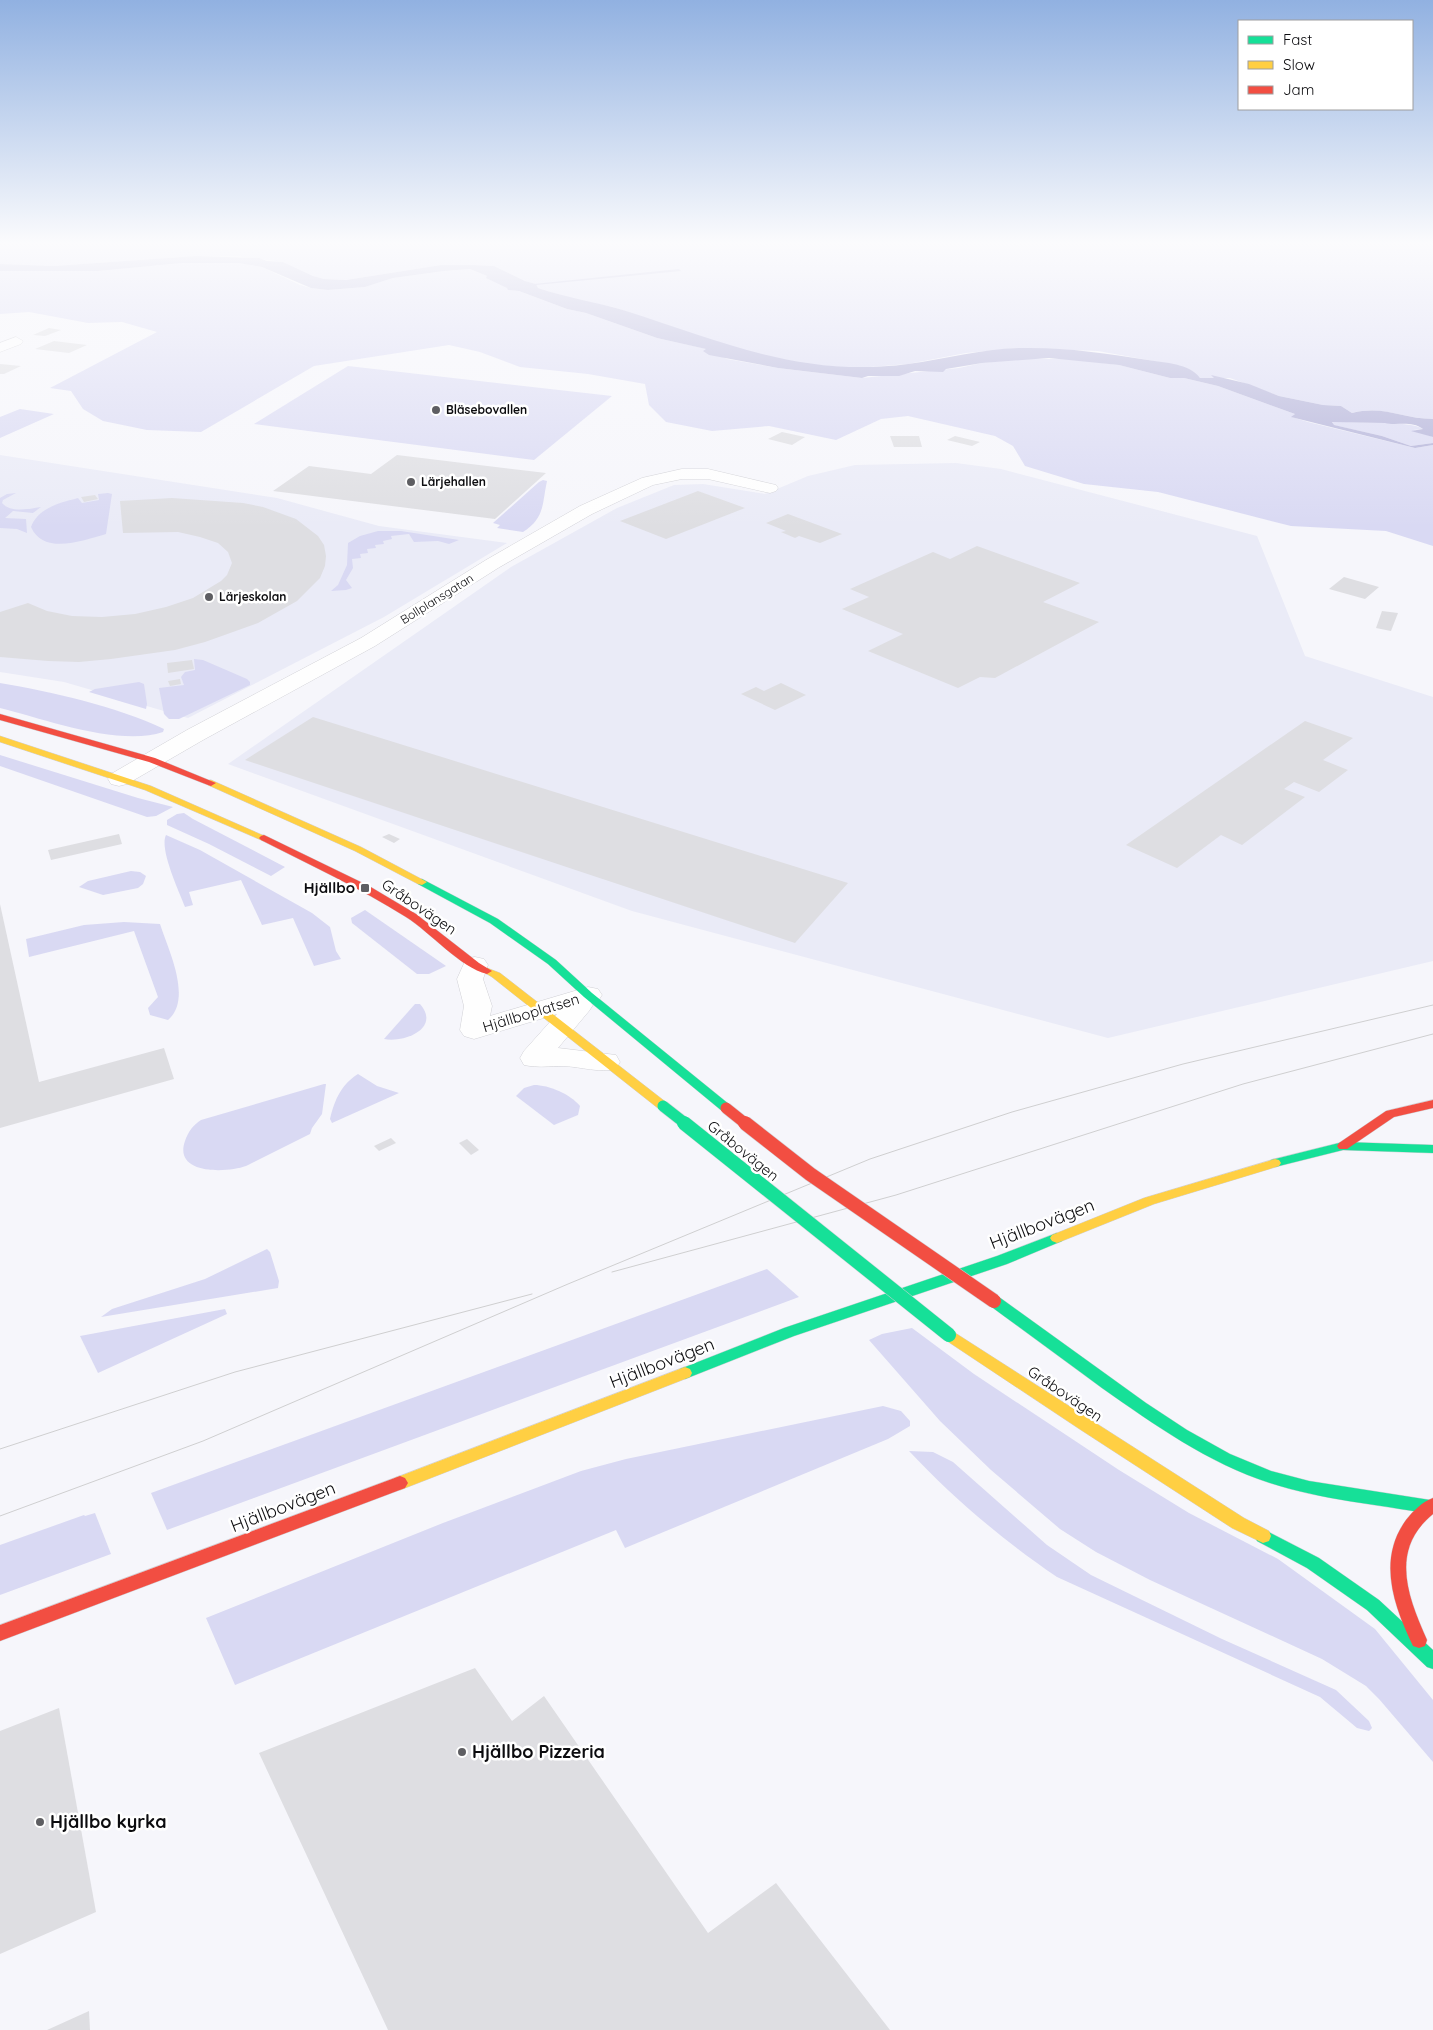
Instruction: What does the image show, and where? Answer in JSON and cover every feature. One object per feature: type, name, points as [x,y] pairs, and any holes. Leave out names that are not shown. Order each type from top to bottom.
[{"type":"main road","name":"Gråbovägen","points":[[0,717],[152,760],[271,808],[358,849],[443,893],[517,936],[552,962],[588,995],[810,1174],[994,1301],[1155,1418],[1210,1450],[1250,1470],[1308,1488],[1432,1506]]},
{"type":"main road","name":"Gråbovägen","points":[[0,739],[148,788],[235,825],[365,888],[412,916],[475,965],[496,975],[949,1335],[1230,1518],[1314,1563],[1373,1605],[1431,1658]]},
{"type":"main road","name":"Hjällbovägen","points":[[1343,1146],[1390,1114],[1433,1104]]},
{"type":"main road","name":"Hjällbovägen","points":[[0,1633],[529,1434],[789,1332],[1002,1260],[1149,1201],[1272,1164],[1343,1146],[1433,1149]]},
{"type":"main road","name":"Gråbovägen","points":[[1431,1658],[1410,1626],[1399,1596],[1396,1567],[1402,1541],[1415,1519],[1432,1506]]},
{"type":"street","points":[[0,348],[16,341]]},
{"type":"street","name":"Bollplansgatan","points":[[119,779],[368,642],[492,564],[586,510],[648,481],[682,474],[708,474],[770,488]]},
{"type":"street","name":"Hjällboplatsen","points":[[475,965],[470,979],[478,1006],[474,1030],[588,995]]},
{"type":"street","name":"Hjällboplatsen","points":[[588,995],[534,1058],[563,1056],[606,1062]]},
{"type":"shaded area","points":[[144,339],[660,339],[707,349],[727,359],[778,368],[862,378],[959,368],[982,363],[1020,359],[1071,359],[1119,365],[1170,378],[1184,378],[1218,386],[1295,414],[1292,417],[1308,422],[1415,448],[1433,445],[1433,546],[1386,531],[1291,526],[1158,492],[1084,484],[1025,466],[1013,446],[995,436],[908,416],[881,419],[836,440],[769,426],[712,431],[666,422],[649,405],[645,384],[588,374],[520,367],[480,352],[449,345],[314,366],[201,432],[147,430],[103,421],[83,409],[71,391],[50,388]]},
{"type":"shaded area","points":[[660,339],[711,339],[798,362],[834,366],[870,367],[908,364],[978,352],[1020,348],[1053,348],[1116,355],[1169,363],[1190,369],[1200,378],[1214,378],[1211,375],[1249,384],[1279,396],[1323,405],[1341,406],[1352,413],[1384,411],[1433,419],[1433,437],[1411,431],[1423,429],[1409,424],[1332,422],[1334,425],[1382,436],[1411,446],[1433,443],[1433,445],[1415,448],[1291,417],[1295,414],[1218,386],[1184,378],[1170,378],[1119,365],[1049,358],[982,363],[946,369],[943,372],[915,371],[899,376],[868,376],[862,378],[778,368],[709,355],[703,351],[706,349]]},
{"type":"shaded area","points":[[705,339],[1433,339],[1433,419],[1383,411],[1352,413],[1341,406],[1323,405],[1279,396],[1230,378],[1200,378],[1181,366],[1098,351],[1019,348],[966,353],[908,364],[858,368],[813,365],[759,355]]},
{"type":"shaded area","name":"Bläsebovallen","points":[[348,366],[612,396],[534,460],[254,424]]},
{"type":"shaded area","points":[[20,409],[54,414],[0,438],[0,417]]},
{"type":"shaded area","points":[[1332,421],[1394,423],[1417,426],[1423,429],[1413,430],[1433,437],[1433,443],[1411,446],[1382,436],[1333,425]]},
{"type":"shaded area","name":"Lärjeskolan","points":[[0,455],[277,498],[379,526],[507,543],[384,617],[188,718],[64,682],[0,672]]},
{"type":"shaded area","points":[[956,463],[1001,469],[1257,536],[1305,656],[1433,697],[1433,961],[1108,1038],[632,911],[228,764],[511,567],[617,508],[674,485],[703,484],[765,494],[808,476],[855,465]]},
{"type":"shaded area","points":[[543,480],[547,481],[543,504],[539,516],[530,527],[523,532],[497,528],[500,525],[493,523]]},
{"type":"shaded area","points":[[16,493],[3,500],[2,503],[15,509],[41,507],[33,513],[13,511],[5,518],[26,519],[27,533],[17,529],[0,528],[0,498],[7,494]]},
{"type":"shaded area","points":[[98,494],[112,494],[106,534],[76,542],[55,544],[37,536],[31,527],[39,515],[50,507],[78,498],[82,503],[99,500]]},
{"type":"shaded area","points":[[378,531],[401,531],[459,540],[449,544],[438,541],[414,542],[409,534],[391,536],[392,539],[383,541],[384,544],[375,545],[376,548],[367,549],[368,553],[360,554],[361,558],[352,559],[353,568],[346,580],[352,588],[331,591],[338,585],[347,565],[348,543],[360,536]]},
{"type":"shaded area","points":[[194,659],[203,660],[247,679],[250,685],[179,719],[169,719],[164,714],[159,688],[184,685],[181,677],[185,672],[195,670]]},
{"type":"shaded area","points":[[139,682],[144,684],[146,709],[89,692],[95,689]]},
{"type":"shaded area","points":[[0,683],[84,701],[125,713],[164,729],[163,732],[145,736],[104,734],[0,708]]},
{"type":"shaded area","points":[[0,755],[173,807],[156,816],[147,817],[0,766]]},
{"type":"shaded area","points":[[184,813],[285,867],[271,876],[167,825],[167,820],[177,814]]},
{"type":"shaded area","points":[[166,835],[200,850],[312,913],[330,927],[336,951],[341,959],[314,966],[293,918],[262,925],[241,880],[189,892],[193,905],[185,907],[167,860],[165,850]]},
{"type":"shaded area","points":[[131,871],[140,872],[146,876],[143,884],[138,888],[103,895],[79,887],[88,881]]},
{"type":"shaded area","points":[[365,910],[446,966],[429,974],[417,974],[352,923],[351,918]]},
{"type":"shaded area","points":[[124,922],[160,924],[173,960],[179,987],[175,1011],[168,1020],[150,1015],[148,1008],[158,997],[134,931],[29,957],[26,939],[84,925]]},
{"type":"shaded area","points":[[415,1004],[420,1004],[425,1013],[426,1020],[423,1027],[418,1032],[401,1039],[384,1039]]},
{"type":"shaded area","points":[[358,1074],[377,1086],[399,1093],[332,1123],[330,1119],[340,1093],[347,1083]]},
{"type":"shaded area","points":[[326,1084],[322,1114],[310,1134],[246,1166],[237,1168],[227,1170],[204,1169],[194,1166],[187,1160],[183,1152],[185,1141],[191,1129],[201,1120]]},
{"type":"shaded area","points":[[534,1085],[553,1088],[571,1098],[580,1106],[578,1115],[554,1125],[516,1096],[524,1088]]},
{"type":"shaded area","points":[[267,1249],[270,1252],[279,1281],[278,1288],[101,1317],[112,1309],[205,1279]]},
{"type":"shaded area","points":[[767,1269],[799,1297],[167,1530],[151,1493]]},
{"type":"shaded area","points":[[225,1309],[227,1314],[98,1373],[80,1336]]},
{"type":"shaded area","points":[[912,1328],[974,1374],[1119,1470],[1189,1513],[1278,1559],[1375,1629],[1433,1700],[1433,1762],[1366,1686],[1322,1659],[1150,1580],[1096,1552],[1060,1529],[991,1470],[940,1421],[869,1340],[882,1334]]},
{"type":"shaded area","points":[[883,1406],[901,1411],[910,1421],[910,1426],[888,1439],[625,1548],[616,1530],[235,1685],[206,1618],[443,1523],[581,1471],[626,1459]]},
{"type":"shaded area","points":[[909,1451],[933,1452],[953,1462],[1047,1545],[1091,1575],[1222,1639],[1336,1690],[1369,1721],[1372,1728],[1369,1731],[1357,1728],[1320,1697],[1057,1577],[980,1518]]},
{"type":"shaded area","points":[[95,1513],[111,1554],[0,1595],[0,1545],[84,1515]]},
{"type":"building","points":[[54,341],[87,345],[69,353],[35,349]]},
{"type":"building","points":[[0,364],[21,366],[0,374]]},
{"type":"building","points":[[782,432],[805,437],[792,445],[768,439]]},
{"type":"building","points":[[890,436],[919,436],[922,447],[894,447]]},
{"type":"building","points":[[955,436],[980,442],[972,446],[947,440]]},
{"type":"building","name":"Lärjehallen","points":[[397,455],[546,473],[495,519],[273,491],[309,466],[371,474]]},
{"type":"building","points":[[698,491],[745,508],[666,539],[620,521]]},
{"type":"building","points":[[95,495],[98,499],[84,502],[81,497]]},
{"type":"building","points":[[172,498],[243,503],[263,507],[296,519],[318,536],[324,545],[325,566],[320,578],[297,601],[258,623],[205,642],[175,650],[79,662],[0,657],[0,612],[28,603],[47,611],[72,616],[102,617],[135,614],[193,598],[221,581],[227,575],[232,563],[228,552],[218,543],[178,532],[123,533],[120,501]]},
{"type":"building","points":[[788,514],[842,534],[820,543],[799,536],[795,538],[781,532],[786,531],[766,523]]},
{"type":"building","points":[[977,546],[1080,583],[1043,602],[1099,622],[995,678],[980,677],[958,688],[868,651],[903,634],[842,609],[869,597],[850,589],[933,552],[950,559]]},
{"type":"building","points":[[1344,577],[1379,587],[1365,599],[1329,589]]},
{"type":"building","points":[[1382,611],[1398,613],[1391,631],[1376,628]]},
{"type":"building","points":[[192,660],[194,669],[168,673],[167,663]]},
{"type":"building","points":[[180,679],[181,684],[170,686],[168,681]]},
{"type":"building","points":[[781,683],[806,695],[775,710],[741,694],[756,687],[764,691]]},
{"type":"building","points":[[313,717],[848,883],[795,943],[245,760]]},
{"type":"building","points":[[1305,721],[1353,738],[1323,760],[1348,770],[1319,792],[1294,782],[1284,789],[1305,797],[1242,845],[1221,835],[1177,868],[1126,845]]},
{"type":"building","points":[[119,834],[122,844],[51,860],[48,850]]},
{"type":"building","points":[[389,834],[400,839],[394,843],[382,837]]},
{"type":"building","points":[[0,904],[39,1082],[164,1048],[174,1079],[0,1128]]},
{"type":"building","points":[[391,1138],[396,1143],[379,1151],[374,1146]]},
{"type":"building","points":[[467,1139],[479,1150],[471,1155],[459,1143]]},
{"type":"building","points":[[475,1668],[512,1721],[544,1696],[708,1933],[776,1883],[890,2030],[388,2030],[259,1753]]},
{"type":"building","name":"Hjällbo kyrka","points":[[59,1708],[96,1912],[0,1954],[0,1731]]},
{"type":"building","points":[[89,2011],[90,2030],[47,2030]]},
{"type":"tram line","points":[[0,1516],[203,1441],[568,1284],[870,1159],[1012,1112],[1183,1064],[1433,1005]]},
{"type":"tram line","points":[[612,1272],[896,1195],[1243,1084],[1433,1034]]},
{"type":"tram line","points":[[0,1449],[235,1372],[532,1294]]},
{"type":"traffic: fast","points":[[422,882],[494,921],[552,962],[588,995],[726,1108]]},
{"type":"traffic: fast","points":[[663,1106],[949,1335]]},
{"type":"traffic: fast","points":[[1275,1163],[1343,1146],[1433,1149]]},
{"type":"traffic: fast","points":[[685,1373],[789,1332],[1002,1260],[1057,1238]]},
{"type":"traffic: fast","points":[[994,1301],[1141,1407],[1203,1447],[1225,1458],[1270,1477],[1290,1483],[1430,1507]]},
{"type":"traffic: fast","points":[[1263,1536],[1313,1563],[1373,1605],[1433,1661]]},
{"type":"traffic: slow","points":[[0,739],[148,788],[264,838]]},
{"type":"traffic: slow","points":[[211,783],[358,849],[422,882]]},
{"type":"traffic: slow","points":[[487,971],[496,975],[663,1106]]},
{"type":"traffic: slow","points":[[1057,1238],[1149,1201],[1275,1163]]},
{"type":"traffic: slow","points":[[949,1335],[1086,1426],[1238,1523],[1263,1536]]},
{"type":"traffic: slow","points":[[400,1483],[685,1373]]},
{"type":"traffic: jam","points":[[0,717],[152,760],[211,783]]},
{"type":"traffic: jam","points":[[264,838],[365,888],[412,916],[475,965],[487,971]]},
{"type":"traffic: jam","points":[[1343,1146],[1390,1114],[1433,1104]]},
{"type":"traffic: jam","points":[[726,1108],[810,1174],[994,1301]]},
{"type":"traffic: jam","points":[[0,1633],[400,1483]]},
{"type":"traffic: jam","points":[[1419,1640],[1404,1605],[1399,1587],[1398,1568],[1400,1550],[1406,1533],[1417,1518],[1433,1505]]},
{"type":"place","name":"Bläsebovallen","points":[[436,410]]},
{"type":"place","name":"Lärjehallen","points":[[411,482]]},
{"type":"place","name":"Lärjeskolan","points":[[209,597]]},
{"type":"place","name":"Hjällbo","points":[[365,888]]},
{"type":"place","name":"Hjällbo Pizzeria","points":[[462,1752]]},
{"type":"place","name":"Hjällbo kyrka","points":[[40,1822]]}]
